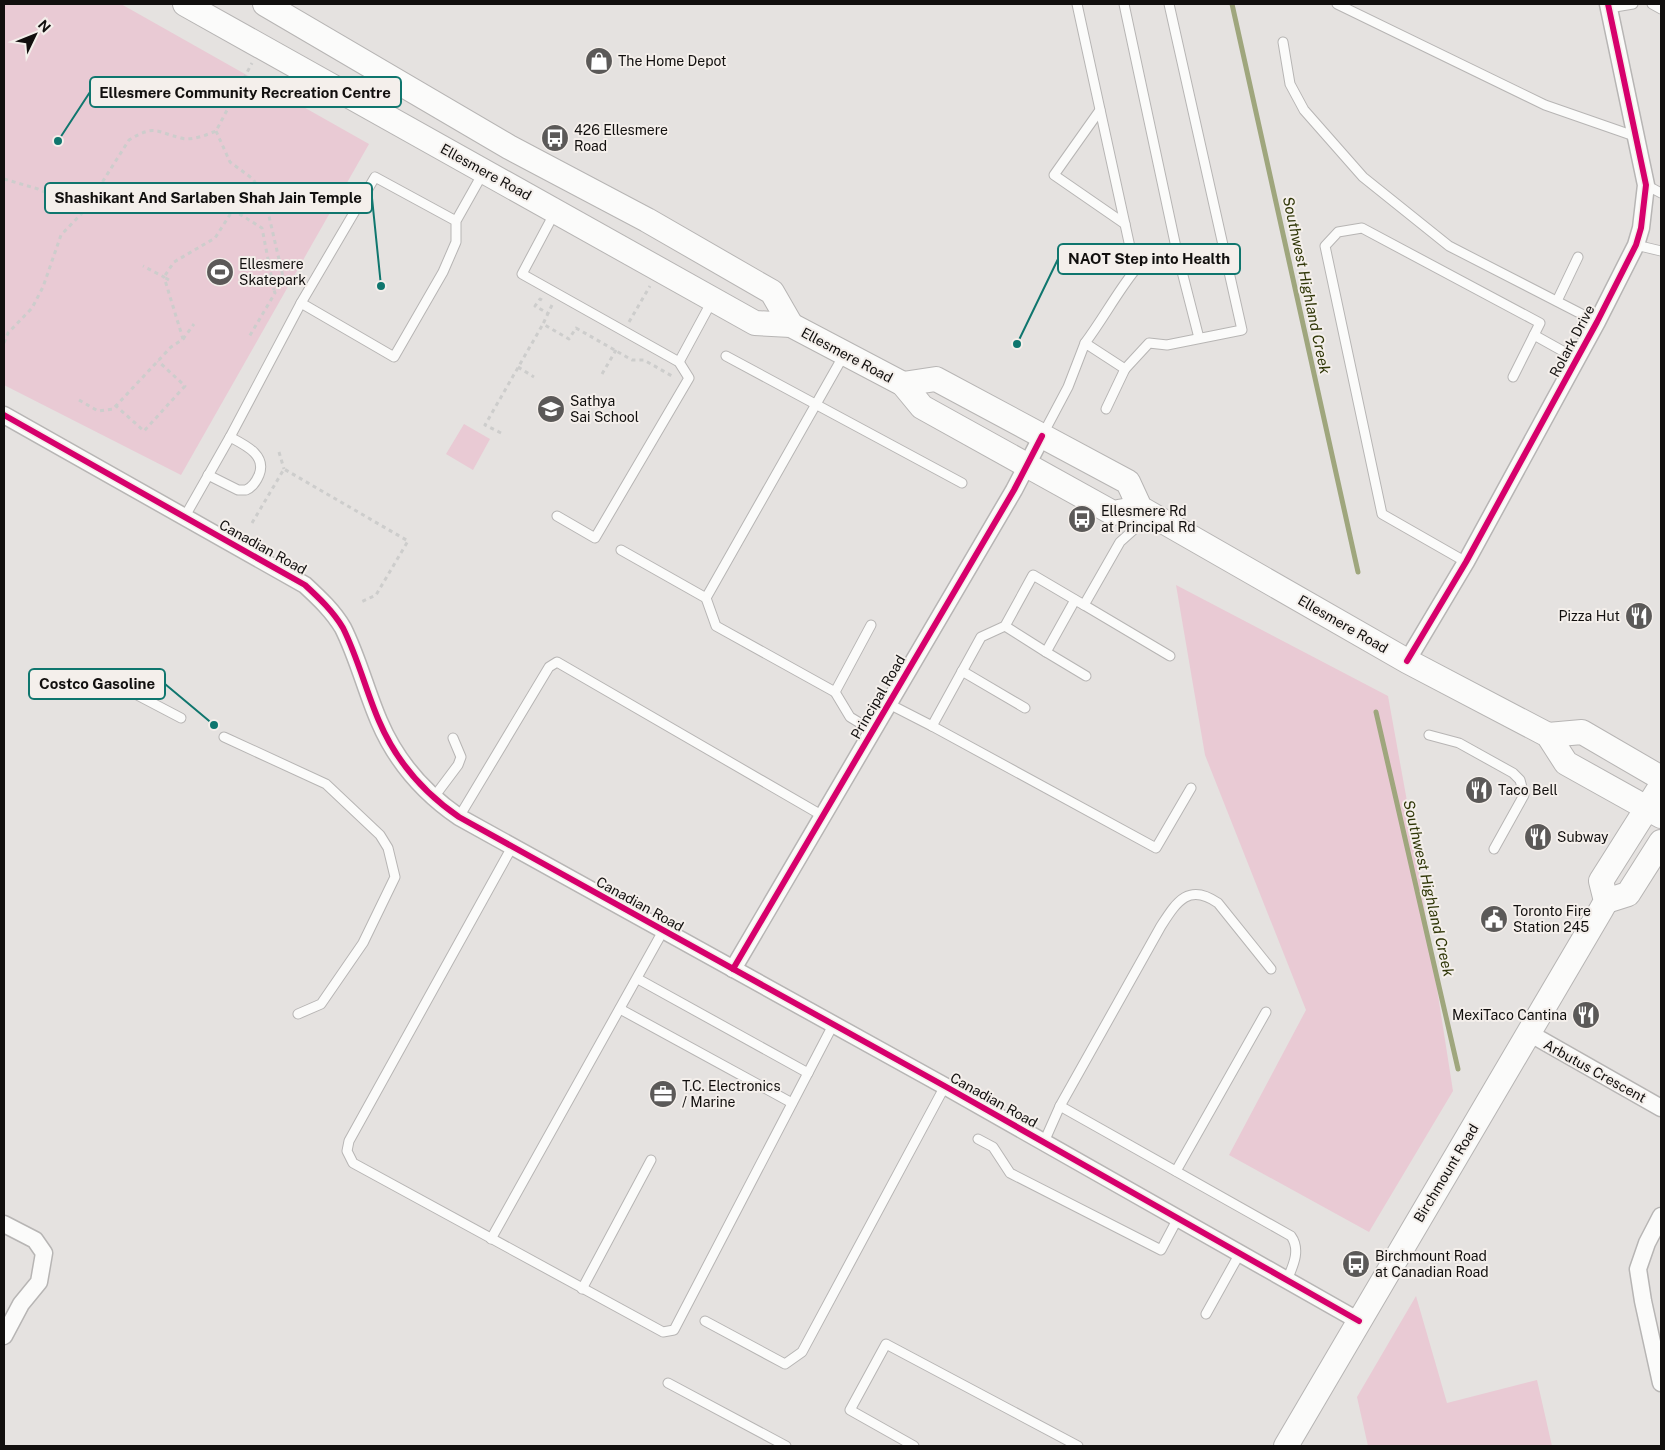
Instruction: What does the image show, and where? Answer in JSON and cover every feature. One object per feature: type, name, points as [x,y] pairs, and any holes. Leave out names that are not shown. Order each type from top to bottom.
[{"type":"main road","name":"Ellesmere Road","points":[[185,4],[755,323],[791,325],[904,384],[922,407],[1113,513],[1146,511]]},
{"type":"main road","name":"Ellesmere Road","points":[[265,4],[509,147],[647,220],[772,292],[791,325]]},
{"type":"main road","points":[[489,173],[509,147]]},
{"type":"main road","name":"Ellesmere Road","points":[[904,384],[936,379],[1128,482],[1146,511],[1407,661],[1548,735],[1566,763],[1653,812]]},
{"type":"main road","points":[[1548,735],[1582,732],[1661,778]]},
{"type":"main road","points":[[1661,786],[1653,812],[1601,881],[1606,901],[1628,894],[1661,842]]},
{"type":"main road","name":"Birchmount Road","points":[[1286,1446],[1606,901]]},
{"type":"street","name":"Rolark Drive","points":[[1407,661],[1466,562],[1597,322],[1636,245],[1641,228],[1646,185],[1638,137],[1608,6]]},
{"type":"street","name":"Canadian Road","points":[[4,415],[305,585],[326,604],[342,627],[379,722],[392,748],[418,784],[459,818],[945,1086],[1358,1321]]},
{"type":"street","name":"Principal Road","points":[[733,970],[1028,465],[1042,436]]},
{"type":"street","name":"Arbutus Crescent","points":[[1529,1033],[1661,1108]]},
{"type":"street","points":[[1661,1216],[1647,1243],[1638,1269],[1642,1301],[1661,1383]]},
{"type":"street","points":[[4,1224],[36,1240],[44,1253],[39,1282],[21,1304],[4,1336]]},
{"type":"lane","points":[[1042,436],[1068,387],[1084,343],[1106,316],[1117,294],[1134,270],[1077,4]]},
{"type":"lane","points":[[1124,4],[1177,252],[1199,338]]},
{"type":"lane","points":[[1106,409],[1125,369],[1148,343],[1167,345],[1242,330],[1169,4]]},
{"type":"lane","points":[[1338,4],[1545,105],[1638,137]]},
{"type":"lane","points":[[1608,6],[1633,4]]},
{"type":"lane","points":[[1652,4],[1661,9]]},
{"type":"lane","points":[[1283,42],[1290,84],[1304,110],[1363,177],[1449,246],[1597,322]]},
{"type":"lane","points":[[1100,110],[1054,175],[1124,224]]},
{"type":"lane","points":[[301,303],[394,357],[443,272],[456,242],[456,221],[489,173]]},
{"type":"lane","points":[[184,518],[230,437],[301,303],[375,176],[456,221]]},
{"type":"lane","points":[[1646,185],[1661,193]]},
{"type":"lane","points":[[556,212],[522,274],[679,362],[689,378],[595,538],[557,516]]},
{"type":"lane","points":[[1466,562],[1382,514],[1325,246],[1338,232],[1362,228],[1540,323],[1513,377]]},
{"type":"lane","points":[[1636,245],[1661,250]]},
{"type":"lane","points":[[1557,301],[1578,256]]},
{"type":"lane","points":[[679,362],[713,300]]},
{"type":"lane","points":[[1534,336],[1577,359]]},
{"type":"lane","points":[[1084,343],[1125,369]]},
{"type":"lane","points":[[706,598],[845,353]]},
{"type":"lane","points":[[726,356],[962,483]]},
{"type":"lane","points":[[208,475],[238,490],[246,490],[255,483],[262,467],[259,458],[247,446],[230,437]]},
{"type":"lane","points":[[1084,605],[1120,542],[1146,511]]},
{"type":"lane","points":[[621,550],[706,598],[716,626],[834,692],[850,717],[873,731]]},
{"type":"lane","points":[[932,726],[981,637],[1005,626],[1033,575],[1170,656]]},
{"type":"lane","points":[[1046,652],[1075,600]]},
{"type":"lane","points":[[834,692],[871,625]]},
{"type":"lane","points":[[1005,626],[1086,676]]},
{"type":"lane","points":[[459,818],[549,667],[557,662],[823,816]]},
{"type":"lane","points":[[962,671],[1025,708]]},
{"type":"lane","points":[[120,686],[181,718]]},
{"type":"lane","points":[[889,704],[1156,848],[1191,788]]},
{"type":"lane","points":[[1429,735],[1459,743],[1513,773],[1520,780],[1524,795],[1494,849]]},
{"type":"lane","points":[[224,737],[326,784],[380,835],[388,848],[395,877],[362,943],[321,1004],[298,1014]]},
{"type":"lane","points":[[434,797],[458,765],[461,757],[453,738]]},
{"type":"lane","points":[[512,847],[348,1141],[347,1151],[353,1163],[663,1332],[674,1330],[833,1025]]},
{"type":"lane","points":[[1044,1142],[1060,1106],[1161,926],[1181,899],[1195,894],[1211,898],[1218,903],[1271,969]]},
{"type":"lane","points":[[491,1239],[638,979],[663,930]]},
{"type":"lane","points":[[638,979],[808,1073]]},
{"type":"lane","points":[[620,1009],[792,1103]]},
{"type":"lane","points":[[1176,1171],[1266,1012]]},
{"type":"lane","points":[[705,1320],[785,1364],[802,1352],[945,1086]]},
{"type":"lane","points":[[1060,1106],[1291,1236],[1296,1242],[1296,1250],[1287,1280]]},
{"type":"lane","points":[[978,1139],[993,1147],[1010,1174],[1161,1250],[1178,1218]]},
{"type":"lane","points":[[582,1289],[651,1160]]},
{"type":"lane","points":[[1206,1314],[1240,1253]]},
{"type":"lane","points":[[914,1446],[850,1410],[886,1344],[1078,1446]]},
{"type":"lane","points":[[668,1383],[786,1446]]},
{"type":"path","points":[[4,343],[8,333],[32,308],[46,279],[60,235],[84,211],[129,140],[139,133],[151,131],[162,131],[182,139],[194,138],[216,131],[252,63]]},
{"type":"path","points":[[216,131],[230,162],[252,179],[266,199],[284,281],[274,290]]},
{"type":"path","points":[[4,179],[38,189],[84,211]]},
{"type":"path","points":[[164,277],[174,262],[215,238],[233,210],[262,228],[275,293],[250,337]]},
{"type":"path","points":[[143,266],[169,280]]},
{"type":"path","points":[[164,277],[183,339]]},
{"type":"path","points":[[627,325],[650,286]]},
{"type":"path","points":[[501,433],[485,425],[542,324],[549,314],[553,306],[540,299],[534,306],[549,314]]},
{"type":"path","points":[[79,400],[98,411],[105,411],[115,406],[171,347],[183,339],[194,324]]},
{"type":"path","points":[[542,324],[569,339],[576,328],[632,360],[644,360],[675,378]]},
{"type":"path","points":[[602,374],[616,350]]},
{"type":"path","points":[[115,406],[144,431],[185,386],[158,361]]},
{"type":"path","points":[[518,367],[534,377]]},
{"type":"path","points":[[279,452],[284,469],[408,541],[376,595],[359,603]]},
{"type":"path","points":[[252,523],[284,469]]},
{"type":"shaded area","points":[[4,4],[121,4],[369,144],[181,475],[4,385]]},
{"type":"shaded area","points":[[464,424],[490,439],[473,470],[446,454]]},
{"type":"shaded area","points":[[1176,585],[1388,696],[1412,829],[1453,1091],[1369,1232],[1229,1155],[1306,1010],[1205,755]]},
{"type":"shaded area","points":[[1416,1296],[1447,1403],[1537,1380],[1552,1446],[1368,1446],[1357,1397]]},
{"type":"waterway","name":"Southwest Highland Creek","points":[[1232,4],[1358,572]]},
{"type":"waterway","name":"Southwest Highland Creek","points":[[1376,712],[1458,1069]]},
{"type":"cycle path","points":[[1407,661],[1466,562],[1597,322],[1636,245],[1641,228],[1646,185],[1608,4]]},
{"type":"cycle path","points":[[4,415],[305,585],[330,610],[343,628],[379,721],[403,763],[434,798],[459,817],[950,1089],[1359,1321]]},
{"type":"cycle path","points":[[733,969],[1014,490],[1042,436]]},
{"type":"place","name":"The Home Depot","points":[[599,61]]},
{"type":"place","name":"426 Ellesmere Road","points":[[555,138]]},
{"type":"place","name":"Ellesmere Community Recreation Centre","points":[[58,141]]},
{"type":"place","name":"Ellesmere Skatepark","points":[[220,272]]},
{"type":"place","name":"Shashikant And Sarlaben Shah Jain Temple","points":[[381,286]]},
{"type":"place","name":"NAOT Step into Health","points":[[1017,344]]},
{"type":"place","name":"Sathya Sai School","points":[[551,409]]},
{"type":"place","name":"Ellesmere Rd at Principal Rd","points":[[1082,519]]},
{"type":"place","name":"Pizza Hut","points":[[1639,616]]},
{"type":"place","name":"Costco Gasoline","points":[[214,725]]},
{"type":"place","name":"Taco Bell","points":[[1479,790]]},
{"type":"place","name":"Subway","points":[[1538,837]]},
{"type":"place","name":"Toronto Fire Station 245","points":[[1494,919]]},
{"type":"place","name":"MexiTaco Cantina","points":[[1586,1015]]},
{"type":"place","name":"T.C. Electronics / Marine","points":[[663,1094]]},
{"type":"place","name":"Birchmount Road at Canadian Road","points":[[1356,1264]]}]
